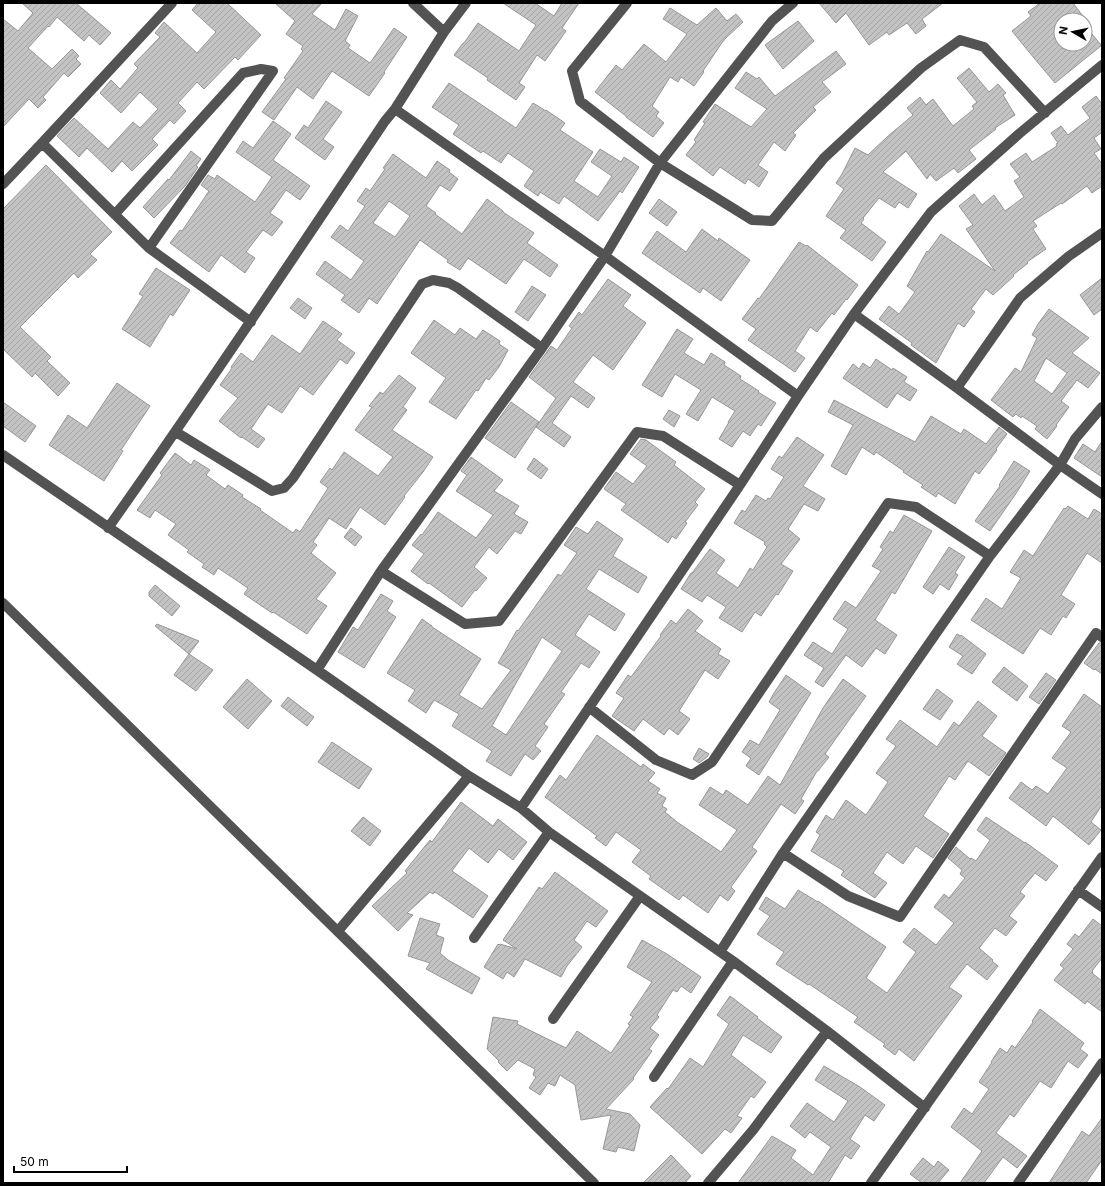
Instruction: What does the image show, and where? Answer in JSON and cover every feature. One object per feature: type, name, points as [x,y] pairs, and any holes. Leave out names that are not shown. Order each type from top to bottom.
[{"type":"street","points":[[3,184],[172,3]]},
{"type":"street","points":[[413,3],[444,32]]},
{"type":"street","points":[[108,528],[176,432],[385,121],[395,109],[444,32],[466,3]]},
{"type":"street","points":[[627,3],[572,71],[580,101],[660,163],[752,220],[772,221],[824,158],[921,68],[960,40],[984,47],[1046,113]]},
{"type":"street","points":[[317,670],[381,571],[542,348],[605,256],[660,163],[772,21],[793,3]]},
{"type":"street","points":[[521,808],[854,314],[931,212],[1020,133],[1046,113],[1102,65]]},
{"type":"street","points":[[115,214],[243,74],[261,70],[273,71],[149,248]]},
{"type":"street","points":[[395,109],[605,256],[798,396]]},
{"type":"street","points":[[42,143],[149,248],[251,322]]},
{"type":"street","points":[[957,388],[1020,298],[1068,256],[1102,233]]},
{"type":"street","points":[[176,432],[272,491],[284,488],[293,478],[422,284],[433,280],[449,283],[458,288],[542,348]]},
{"type":"street","points":[[854,314],[957,388],[1060,465],[1102,494]]},
{"type":"street","points":[[720,952],[783,853],[990,556],[1060,465],[1075,439],[1102,407]]},
{"type":"street","points":[[381,571],[465,624],[499,622],[637,432],[662,436],[740,485]]},
{"type":"street","points":[[3,455],[469,776],[521,808],[549,832],[733,961],[827,1030],[925,1108]]},
{"type":"street","points":[[589,707],[656,760],[692,775],[712,762],[888,503],[916,507],[990,556]]},
{"type":"street","points":[[3,603],[594,1183]]},
{"type":"street","points":[[783,853],[848,896],[900,917],[1096,633],[1102,637]]},
{"type":"street","points":[[338,931],[469,776]]},
{"type":"street","points":[[474,938],[549,832]]},
{"type":"street","points":[[871,1183],[1102,857]]},
{"type":"street","points":[[1078,890],[1102,907]]},
{"type":"street","points":[[553,1019],[640,896]]},
{"type":"street","points":[[654,1077],[733,961]]},
{"type":"street","points":[[708,1183],[752,1130],[827,1030]]},
{"type":"street","points":[[1018,1183],[1102,1063]]},
{"type":"building","points":[[22,3],[76,3],[111,33],[100,45],[89,35],[84,41],[57,17],[28,48],[52,69],[72,49],[79,56],[76,59],[81,64],[68,77],[64,73],[43,97],[46,100],[38,108],[29,99],[3,127],[3,19],[18,31],[33,13]]},
{"type":"building","points":[[198,3],[227,3],[261,35],[238,60],[235,57],[204,89],[197,82],[178,103],[186,111],[174,124],[170,120],[152,139],[158,145],[132,171],[122,161],[112,172],[87,148],[79,157],[57,136],[74,118],[108,149],[133,122],[140,128],[158,109],[140,92],[121,113],[100,93],[111,80],[120,89],[138,68],[134,64],[160,37],[155,33],[164,22],[197,53],[216,32],[192,10]]},
{"type":"building","points":[[275,3],[322,3],[312,14],[335,30],[346,9],[358,16],[345,41],[350,45],[348,48],[370,63],[394,28],[407,37],[369,96],[332,71],[313,99],[297,87],[274,120],[262,112],[286,79],[284,78],[303,51],[301,49],[303,46],[286,34],[295,21]]},
{"type":"building","points":[[503,3],[535,3],[554,16],[562,3],[579,3],[562,28],[566,31],[545,61],[537,55],[519,83],[525,87],[516,100],[487,80],[488,78],[454,55],[478,23],[519,51],[536,25]]},
{"type":"building","points":[[819,3],[943,3],[922,19],[926,26],[916,34],[907,23],[889,35],[887,32],[869,45],[846,13],[836,23]]},
{"type":"building","points":[[1040,3],[1073,3],[1080,12],[1053,12],[1053,52],[1093,52],[1093,35],[1102,45],[1055,83],[1012,31],[1031,16],[1028,12]]},
{"type":"building","points":[[670,8],[697,25],[716,8],[727,21],[736,14],[743,22],[721,44],[694,86],[681,77],[678,82],[670,77],[652,106],[659,112],[656,116],[664,123],[653,137],[595,92],[616,65],[622,70],[644,44],[666,62],[687,34],[663,19]]},
{"type":"building","points":[[798,21],[814,41],[783,69],[765,45]]},
{"type":"building","points":[[836,51],[846,64],[822,82],[831,92],[813,107],[816,110],[793,133],[796,135],[785,151],[774,142],[758,165],[768,172],[759,187],[748,179],[745,184],[720,167],[713,176],[686,155],[696,142],[694,140],[705,123],[703,122],[715,104],[751,127],[767,109],[735,88],[746,72],[757,79],[759,77],[775,96]]},
{"type":"building","points":[[969,68],[989,92],[998,84],[1006,93],[1003,95],[1015,115],[995,128],[996,129],[969,150],[976,159],[958,173],[954,168],[936,181],[930,174],[927,179],[906,151],[883,172],[917,194],[908,208],[899,202],[895,208],[879,198],[863,218],[864,219],[861,223],[886,242],[872,261],[840,238],[846,230],[826,216],[844,189],[836,183],[855,148],[868,155],[913,115],[907,108],[920,97],[926,105],[933,99],[953,126],[974,109],[972,106],[977,102],[957,78]]},
{"type":"building","points":[[449,83],[516,128],[533,103],[565,123],[560,130],[593,152],[574,181],[598,197],[612,176],[591,162],[600,149],[621,162],[624,157],[639,167],[622,193],[620,191],[598,221],[564,196],[559,204],[540,192],[538,196],[524,186],[534,171],[508,153],[501,163],[483,151],[481,153],[453,134],[459,125],[432,107]]},
{"type":"building","points":[[1096,96],[1102,104],[1102,133],[1094,138],[1101,149],[1094,153],[1102,164],[1102,186],[1092,193],[1087,186],[1062,204],[1061,203],[1033,221],[1037,226],[1033,229],[1046,249],[1027,262],[1028,263],[1013,275],[1014,276],[993,295],[986,289],[971,309],[975,312],[964,327],[958,323],[936,363],[879,319],[889,306],[899,314],[915,292],[907,286],[927,251],[928,252],[941,234],[995,271],[966,229],[973,225],[959,206],[974,194],[982,205],[994,195],[1005,211],[1024,197],[1014,181],[1020,177],[1010,164],[1026,153],[1032,162],[1057,146],[1056,144],[1058,143],[1051,133],[1061,126],[1068,135],[1090,118],[1082,107]]},
{"type":"building","points":[[326,101],[342,112],[323,139],[334,147],[325,160],[295,138],[304,125],[308,128]]},
{"type":"building","points":[[273,121],[291,134],[273,160],[310,186],[300,200],[286,190],[270,213],[283,222],[272,236],[263,230],[246,252],[255,258],[245,273],[221,255],[209,272],[170,243],[180,230],[182,231],[209,191],[201,185],[208,175],[215,179],[217,175],[255,202],[272,177],[236,152],[243,141],[253,148]]},
{"type":"building","points":[[191,151],[201,159],[196,166],[198,167],[185,186],[154,218],[143,207],[168,179],[169,180]]},
{"type":"building","points":[[393,154],[426,178],[437,161],[450,170],[449,172],[458,179],[450,191],[440,185],[426,206],[436,213],[435,214],[462,234],[487,199],[534,233],[527,243],[558,265],[550,277],[524,259],[506,284],[468,258],[460,270],[447,262],[448,260],[420,240],[377,304],[369,298],[359,313],[341,300],[345,295],[316,274],[325,261],[351,280],[364,261],[331,237],[340,225],[348,231],[365,206],[357,201],[366,188],[370,191],[385,169],[383,168]],"holes":[[[389,201],[410,216],[395,237],[373,223]]]},
{"type":"building","points":[[46,165],[112,232],[90,254],[97,260],[78,278],[74,273],[20,327],[51,357],[47,361],[70,383],[58,396],[35,373],[32,377],[3,349],[3,209]]},
{"type":"building","points":[[659,199],[677,212],[667,226],[649,213]]},
{"type":"building","points":[[702,229],[718,241],[719,238],[750,260],[721,301],[703,288],[700,293],[642,253],[657,231],[686,252]]},
{"type":"building","points":[[799,242],[806,246],[807,245],[858,285],[834,315],[832,313],[817,332],[810,327],[795,351],[805,358],[795,372],[748,340],[756,329],[742,319],[758,298],[759,299]]},
{"type":"building","points":[[156,268],[190,290],[173,316],[170,314],[150,347],[122,329],[143,296],[139,294]]},
{"type":"building","points":[[1102,278],[1102,309],[1094,315],[1080,295]]},
{"type":"building","points":[[608,279],[631,295],[623,306],[646,323],[613,370],[593,355],[573,382],[595,398],[588,408],[571,396],[552,423],[571,437],[564,447],[536,427],[556,398],[529,377],[551,346],[557,350],[572,328],[569,326],[579,312],[582,315]]},
{"type":"building","points":[[532,286],[546,295],[528,321],[515,312]]},
{"type":"building","points":[[298,298],[312,308],[305,319],[290,308]]},
{"type":"building","points":[[1049,309],[1089,338],[1072,353],[1100,373],[1088,388],[1077,380],[1061,401],[1069,407],[1047,439],[1035,429],[1037,426],[1022,416],[1021,418],[1016,414],[1013,417],[991,400],[1015,368],[1021,372],[1037,338],[1032,335]],"holes":[[[1046,358],[1067,373],[1052,394],[1034,381]]]},
{"type":"building","points":[[434,320],[455,335],[460,328],[476,339],[483,330],[500,341],[499,344],[508,350],[499,367],[489,380],[486,378],[478,391],[476,390],[456,419],[429,402],[446,378],[411,353]]},
{"type":"building","points":[[323,321],[342,334],[337,340],[355,353],[347,364],[340,359],[313,395],[300,386],[282,413],[268,404],[251,429],[265,439],[258,448],[242,437],[241,438],[219,421],[238,398],[220,385],[241,353],[253,362],[272,335],[300,354]]},
{"type":"building","points":[[677,329],[693,339],[684,353],[704,365],[711,353],[725,362],[724,365],[741,376],[740,379],[776,403],[761,426],[758,424],[750,436],[743,431],[732,447],[719,439],[735,411],[712,397],[698,421],[686,414],[701,390],[675,374],[662,397],[642,385]]},
{"type":"building","points":[[876,359],[892,370],[893,368],[907,377],[904,382],[917,390],[910,401],[897,393],[887,408],[843,378],[853,364],[859,369],[863,363],[870,368]]},
{"type":"building","points":[[399,375],[416,388],[403,407],[407,410],[392,430],[433,457],[404,496],[405,497],[385,525],[360,507],[346,529],[329,518],[313,542],[317,545],[311,553],[336,573],[316,599],[327,606],[307,634],[244,594],[248,588],[218,568],[214,575],[202,567],[204,564],[187,552],[189,550],[168,535],[176,524],[155,510],[150,518],[137,510],[162,475],[160,473],[175,453],[191,465],[194,460],[210,470],[206,475],[225,489],[228,485],[243,495],[242,497],[293,533],[296,529],[300,532],[328,488],[320,482],[330,468],[332,470],[344,452],[378,476],[393,457],[355,430],[372,407],[369,406],[380,392],[383,394]]},
{"type":"building","points":[[117,383],[150,406],[121,450],[123,451],[104,481],[49,445],[68,415],[87,428]]},
{"type":"building","points":[[834,400],[915,442],[931,416],[961,434],[964,429],[986,444],[999,427],[1007,434],[979,474],[975,471],[955,504],[938,493],[936,497],[921,487],[923,485],[876,452],[874,455],[862,447],[846,475],[831,466],[853,425],[828,412]]},
{"type":"building","points":[[3,402],[36,426],[25,442],[3,426]]},
{"type":"building","points":[[511,402],[539,422],[515,458],[485,438]]},
{"type":"building","points":[[669,410],[680,416],[674,427],[663,419]]},
{"type":"building","points":[[797,437],[824,455],[803,486],[825,499],[818,511],[804,504],[788,529],[800,539],[781,564],[793,571],[778,595],[776,594],[761,616],[755,612],[742,632],[719,618],[726,607],[707,595],[702,602],[681,589],[691,573],[710,549],[725,560],[716,573],[738,588],[750,568],[753,570],[767,547],[764,544],[765,542],[734,523],[742,510],[745,512],[756,495],[766,501],[768,498],[770,499],[784,477],[771,469],[779,456],[782,458]]},
{"type":"building","points":[[641,439],[646,440],[676,462],[674,465],[705,489],[695,502],[698,505],[685,522],[687,523],[676,539],[672,536],[668,543],[621,510],[626,504],[604,489],[616,472],[633,484],[647,466],[630,454]]},
{"type":"building","points":[[1102,441],[1102,477],[1074,458],[1083,444],[1095,452]]},
{"type":"building","points":[[471,457],[503,480],[494,491],[519,506],[514,514],[528,522],[521,534],[515,531],[497,554],[489,547],[474,567],[487,578],[476,591],[475,590],[462,607],[411,571],[424,554],[412,545],[421,534],[422,535],[438,512],[476,538],[493,515],[456,491],[467,475],[461,471]]},
{"type":"building","points":[[534,458],[548,469],[541,479],[527,469]]},
{"type":"building","points":[[1014,461],[1030,471],[990,531],[975,521],[1000,486],[999,485]]},
{"type":"building","points":[[1068,506],[1088,519],[1094,509],[1102,514],[1102,563],[1087,553],[1061,595],[1075,604],[1066,618],[1063,616],[1051,635],[1040,628],[1023,654],[971,620],[986,598],[1002,609],[1021,578],[1010,572],[1024,550],[1033,556],[1064,508],[1065,509]]},
{"type":"building","points":[[904,515],[932,531],[895,594],[892,592],[875,620],[897,635],[885,654],[876,648],[862,667],[846,655],[823,687],[815,682],[824,668],[804,655],[813,642],[832,654],[848,629],[833,619],[845,601],[856,608],[881,571],[872,566],[883,549],[880,547],[890,531],[893,533]]},
{"type":"building","points":[[597,521],[623,539],[613,556],[647,577],[638,593],[599,569],[586,589],[625,614],[615,631],[589,614],[575,635],[600,652],[589,668],[581,663],[561,692],[565,694],[544,724],[548,727],[535,746],[541,751],[533,760],[525,754],[511,776],[486,761],[492,751],[452,726],[459,714],[434,700],[426,713],[408,701],[415,690],[387,673],[422,619],[481,659],[459,695],[482,709],[511,670],[498,663],[517,630],[518,631],[558,574],[561,576],[577,553],[564,545],[576,527],[588,534]],"holes":[[[542,637],[562,651],[506,735],[492,726]]]},
{"type":"building","points":[[351,528],[362,537],[355,546],[344,537]]},
{"type":"building","points":[[949,547],[965,557],[955,573],[958,575],[949,590],[940,584],[933,594],[923,587]]},
{"type":"building","points":[[155,585],[180,606],[172,616],[149,596],[149,592]]},
{"type":"building","points":[[381,594],[393,601],[387,611],[396,617],[364,668],[338,652],[353,627],[358,630]]},
{"type":"building","points":[[688,609],[703,621],[695,631],[721,649],[718,654],[730,661],[718,679],[705,670],[679,711],[690,719],[678,735],[669,728],[664,735],[643,719],[634,731],[612,716],[624,698],[616,693],[628,675],[631,677],[671,620],[676,624]]},
{"type":"building","points":[[157,624],[199,641],[189,654],[155,626]]},
{"type":"building","points":[[957,634],[961,635],[986,654],[972,674],[957,664],[963,656],[949,647]]},
{"type":"building","points":[[1099,643],[1102,643],[1102,674],[1084,663]]},
{"type":"building","points":[[189,654],[213,670],[196,691],[174,675]]},
{"type":"building","points":[[1004,667],[1028,686],[1017,701],[992,682]]},
{"type":"building","points":[[1046,673],[1056,680],[1039,704],[1029,697]]},
{"type":"building","points":[[786,675],[811,693],[759,775],[746,766],[751,758],[742,752],[750,740],[759,745],[780,710],[769,702]]},
{"type":"building","points":[[247,679],[272,701],[248,729],[223,707]]},
{"type":"building","points":[[843,679],[866,696],[825,754],[829,757],[817,771],[801,799],[804,801],[795,814],[781,804],[752,847],[757,851],[731,887],[735,891],[728,901],[720,895],[708,913],[683,895],[679,900],[649,879],[651,876],[632,862],[641,850],[616,832],[606,846],[595,838],[597,836],[545,797],[560,775],[566,780],[597,735],[641,767],[643,764],[655,773],[648,781],[660,789],[657,793],[666,798],[662,806],[667,809],[665,812],[721,852],[737,830],[699,805],[710,787],[723,795],[726,790],[748,805],[768,776],[780,785],[823,708]]},
{"type":"building","points":[[937,689],[953,701],[940,720],[923,709]]},
{"type":"building","points":[[1084,694],[1102,707],[1102,805],[1091,822],[1101,830],[1089,845],[1053,816],[1046,826],[1009,798],[1021,782],[1032,790],[1036,786],[1048,794],[1067,768],[1052,758],[1071,732],[1062,726]]},
{"type":"building","points":[[288,697],[314,717],[307,726],[281,706]]},
{"type":"building","points":[[978,701],[997,716],[982,736],[1006,753],[989,776],[968,761],[955,780],[949,776],[923,816],[949,834],[933,858],[916,846],[903,864],[887,852],[873,873],[887,883],[875,898],[841,875],[844,871],[811,851],[820,835],[816,832],[826,815],[833,820],[846,800],[866,815],[888,782],[876,773],[896,746],[886,739],[900,720],[937,747],[954,722],[959,726]]},
{"type":"building","points":[[332,742],[372,769],[359,789],[318,762]]},
{"type":"building","points":[[699,748],[709,754],[699,763],[693,759]]},
{"type":"building","points":[[461,802],[493,826],[498,819],[527,842],[513,860],[499,849],[488,863],[469,848],[452,871],[488,896],[473,918],[435,892],[433,894],[430,892],[407,913],[413,915],[398,931],[372,906],[407,873],[405,871],[430,840],[432,842]]},
{"type":"building","points":[[363,817],[381,831],[370,846],[351,831]]},
{"type":"building","points":[[986,817],[1025,842],[1058,866],[1046,881],[1035,873],[1020,892],[1025,896],[1009,916],[1017,922],[1006,936],[995,928],[979,948],[998,966],[987,980],[967,964],[949,987],[962,996],[914,1061],[899,1049],[895,1055],[883,1046],[885,1044],[854,1022],[858,1017],[776,964],[784,952],[757,934],[770,916],[759,909],[766,897],[785,909],[798,890],[818,901],[886,947],[866,978],[887,993],[916,952],[903,942],[914,928],[936,945],[954,923],[934,907],[944,894],[949,898],[965,878],[960,874],[962,870],[948,858],[956,847],[970,859],[971,858],[976,861],[990,840],[977,830]]},
{"type":"building","points":[[555,872],[608,911],[596,927],[587,921],[574,940],[582,947],[567,966],[561,977],[525,959],[514,977],[507,972],[503,979],[484,967],[498,944],[517,949],[503,940],[539,887],[542,889]]},
{"type":"building","points":[[420,918],[440,924],[436,935],[444,938],[440,953],[448,960],[480,978],[472,994],[426,969],[430,963],[408,956]]},
{"type":"building","points":[[1093,919],[1102,926],[1102,958],[1092,973],[1102,981],[1102,1012],[1087,1001],[1085,1004],[1054,980],[1064,968],[1060,965],[1073,949],[1067,944],[1075,934],[1079,937]]},
{"type":"building","points":[[642,940],[667,954],[701,977],[691,993],[681,986],[677,992],[673,990],[657,1015],[659,1017],[650,1028],[659,1035],[649,1049],[652,1051],[633,1078],[634,1079],[606,1109],[630,1114],[640,1125],[634,1151],[618,1147],[616,1152],[603,1149],[611,1115],[581,1120],[575,1085],[560,1075],[555,1086],[548,1083],[540,1095],[529,1088],[536,1077],[533,1075],[535,1069],[518,1060],[507,1071],[487,1049],[493,1017],[518,1021],[517,1024],[566,1048],[577,1031],[611,1053],[630,1025],[628,1024],[633,1017],[630,1015],[652,982],[627,967]]},
{"type":"building","points":[[730,996],[782,1037],[771,1053],[743,1035],[731,1055],[766,1082],[754,1098],[751,1096],[737,1116],[742,1118],[731,1133],[725,1129],[702,1154],[650,1107],[667,1088],[668,1089],[690,1058],[703,1067],[729,1024],[717,1015]]},
{"type":"building","points":[[1040,1009],[1084,1043],[1080,1049],[1088,1055],[1078,1068],[1068,1061],[1051,1088],[1040,1081],[1014,1117],[1010,1114],[996,1133],[1027,1156],[1017,1168],[1003,1157],[984,1183],[960,1183],[982,1151],[951,1127],[964,1108],[972,1114],[989,1089],[979,1082],[1000,1048],[1007,1053],[1012,1045],[1015,1048]]},
{"type":"building","points":[[824,1066],[860,1087],[885,1105],[874,1121],[865,1115],[850,1139],[860,1146],[851,1159],[845,1155],[828,1183],[738,1183],[772,1136],[796,1150],[791,1158],[813,1175],[831,1147],[810,1132],[805,1138],[790,1126],[807,1103],[834,1122],[848,1101],[815,1080]]},
{"type":"building","points":[[1102,1118],[1102,1160],[1086,1183],[1049,1183],[1082,1131],[1089,1136]]},
{"type":"building","points":[[671,1155],[691,1176],[685,1183],[643,1183]]},
{"type":"building","points":[[923,1158],[934,1167],[938,1161],[949,1170],[938,1183],[922,1183],[910,1174]]}]
